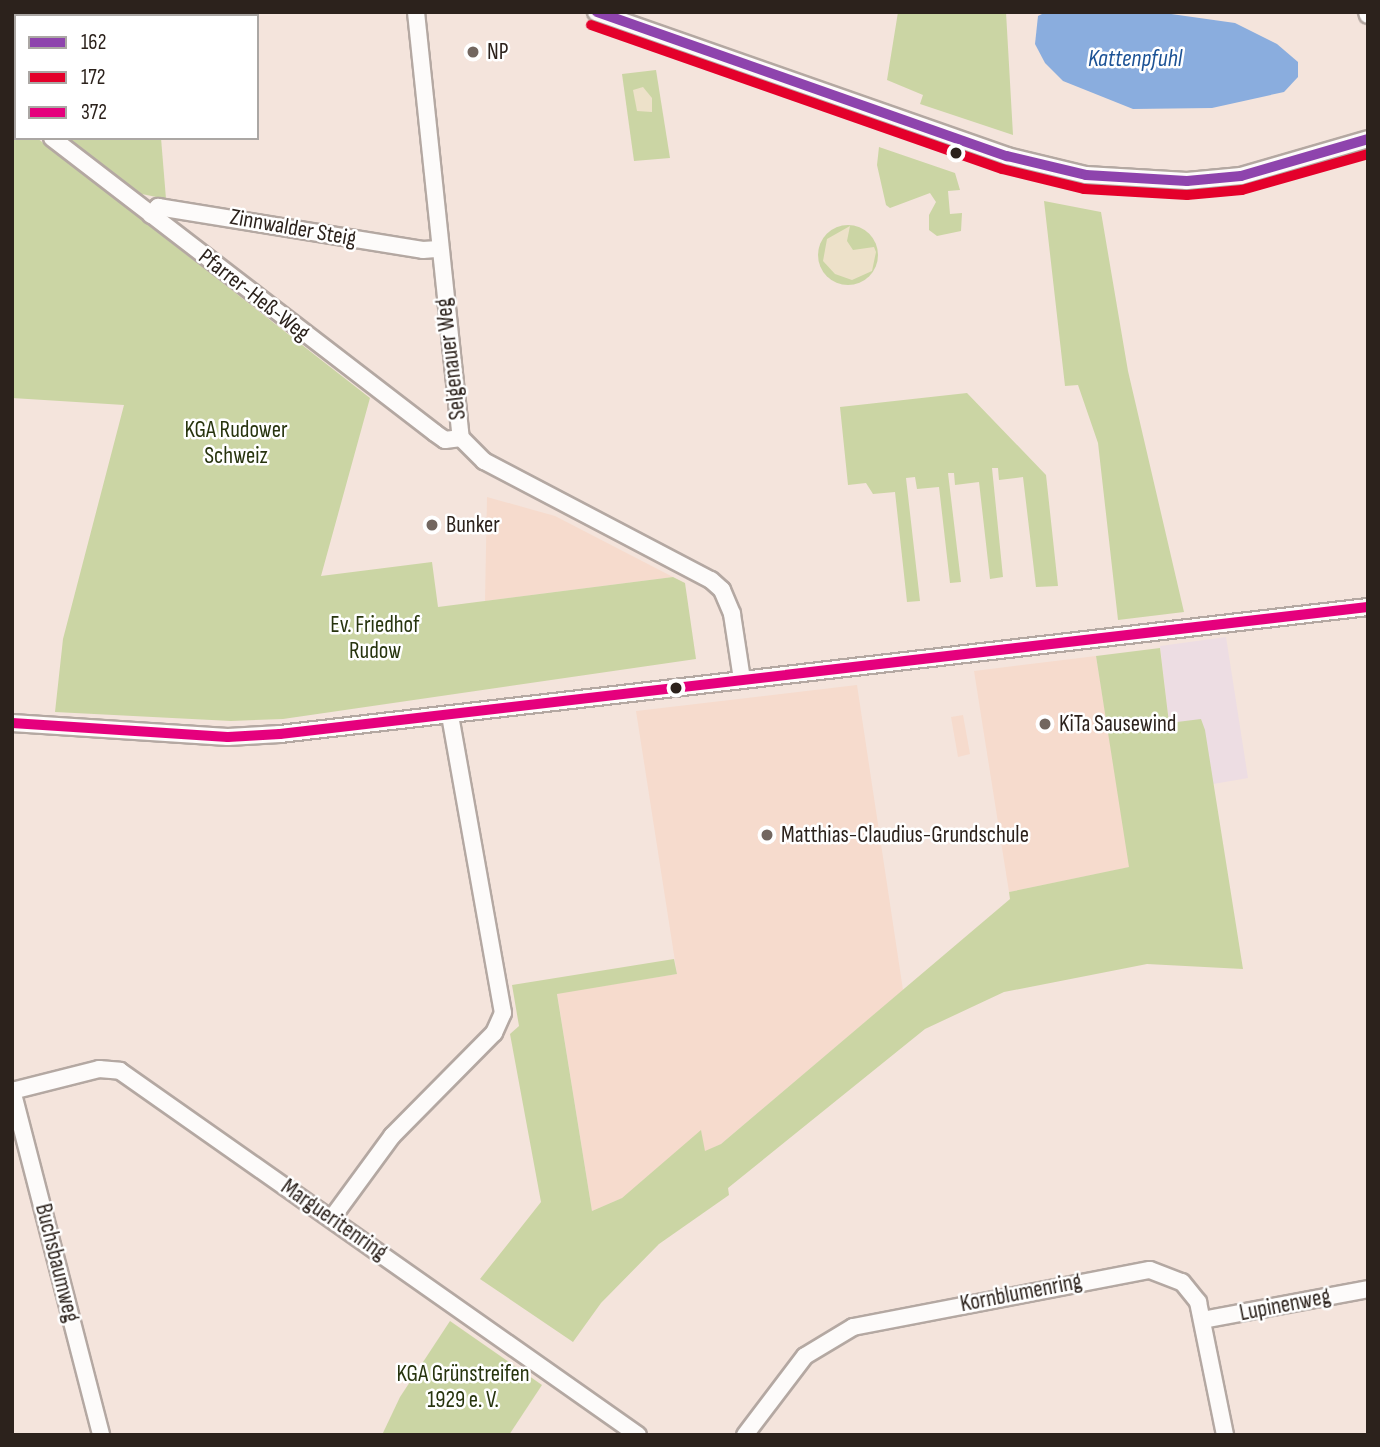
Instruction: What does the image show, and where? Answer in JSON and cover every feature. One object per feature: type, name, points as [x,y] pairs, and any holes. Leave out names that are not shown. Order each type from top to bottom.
[{"type":"street","name":"Selgenauer Weg","points":[[416,12],[461,438],[484,461],[710,580],[722,590],[732,614],[742,679]]},
{"type":"street","points":[[596,12],[997,152],[1086,175],[1187,181],[1241,176],[1368,139]]},
{"type":"street","name":"Pfarrer-Heß-Weg","points":[[55,140],[445,440],[461,438]]},
{"type":"street","name":"Zinnwalder Steig","points":[[151,215],[158,207],[423,250],[439,248]]},
{"type":"street","points":[[12,723],[228,737],[450,715],[1368,607]]},
{"type":"street","points":[[332,1218],[400,1127],[494,1033],[503,1013],[450,715]]},
{"type":"street","name":"Margueritenring","points":[[12,1091],[99,1069],[120,1071],[638,1435]]},
{"type":"street","name":"Buchsbaumweg","points":[[12,1091],[101,1435]]},
{"type":"street","name":"Kornblumenring","points":[[745,1435],[805,1356],[827,1339],[884,1319],[1150,1270],[1182,1282],[1198,1302],[1225,1435]]},
{"type":"street","name":"Lupinenweg","points":[[1203,1320],[1368,1289]]},
{"type":"shaded area","points":[[12,12],[138,14],[14,14],[14,31]]},
{"type":"shaded area","points":[[487,497],[555,516],[673,577],[485,601]]},
{"type":"shaded area","points":[[1226,637],[1248,778],[1213,784],[1201,720],[1169,723],[1160,646]]},
{"type":"shaded area","name":"KiTa Sausewind","points":[[1096,656],[1130,867],[1009,892],[974,671]]},
{"type":"shaded area","name":"Matthias-Claudius-Grundschule","points":[[857,685],[903,990],[721,1144],[704,1152],[701,1131],[622,1198],[592,1211],[557,993],[677,974],[636,711]]},
{"type":"shaded area","points":[[963,715],[970,754],[958,757],[951,717]]},
{"type":"green space","points":[[898,12],[1006,12],[1013,135],[920,104],[923,95],[887,80]]},
{"type":"green space","points":[[656,70],[670,158],[634,161],[622,74]]},
{"type":"green space","name":"KGA Rudower Schweiz","points":[[12,119],[14,140],[40,140],[370,398],[321,576],[432,562],[438,607],[673,577],[685,583],[696,659],[283,719],[231,721],[55,712],[63,639],[124,405],[12,398]]},
{"type":"green space","points":[[69,140],[161,140],[166,199],[137,193]]},
{"type":"green space","points":[[879,147],[955,173],[960,190],[948,191],[950,214],[962,213],[961,231],[937,236],[929,230],[929,215],[936,202],[930,193],[890,208],[886,205],[877,165]]},
{"type":"green space","points":[[1044,201],[1101,212],[1128,371],[1184,612],[1118,620],[1098,443],[1078,385],[1065,386]]},
{"type":"green space","points":[[842,225],[854,225],[873,238],[878,255],[876,267],[865,280],[854,285],[842,285],[823,272],[818,261],[818,249],[831,230]]},
{"type":"green space","points":[[967,393],[1046,475],[1058,586],[1036,587],[1023,477],[999,480],[998,468],[992,468],[1003,577],[990,579],[979,482],[955,485],[954,473],[948,473],[961,582],[950,583],[939,487],[917,489],[915,477],[906,478],[920,601],[907,602],[895,492],[873,494],[866,483],[848,485],[840,407]]},
{"type":"green space","points":[[1160,648],[1169,723],[1201,719],[1205,730],[1243,969],[1147,964],[1004,992],[925,1029],[728,1188],[729,1195],[659,1244],[601,1303],[573,1342],[480,1279],[541,1202],[510,1034],[519,1026],[512,985],[674,959],[677,974],[557,994],[592,1211],[622,1198],[701,1130],[705,1151],[721,1144],[1010,899],[1009,892],[1129,867],[1096,656]]},
{"type":"green space","name":"KGA Grünstreifen 1929 e. V.","points":[[450,1321],[542,1385],[509,1435],[382,1435],[400,1397]]},
{"type":"sand","points":[[643,87],[652,98],[652,112],[637,111],[633,90]]},
{"type":"sand","points":[[850,226],[847,241],[853,250],[874,247],[876,252],[872,271],[852,280],[835,274],[823,261],[827,239]]},
{"type":"water","name":"Kattenpfuhl","points":[[1046,12],[1157,12],[1235,23],[1277,44],[1298,62],[1298,77],[1284,92],[1212,108],[1133,109],[1063,81],[1045,63],[1035,44],[1038,16]]},
{"type":"transit line","name":"162","points":[[597,12],[1007,156],[1086,175],[1187,181],[1241,176],[1368,139]]},
{"type":"transit line","name":"172","points":[[591,25],[1002,169],[1084,189],[1187,195],[1242,190],[1368,154]]},
{"type":"transit line","name":"372","points":[[12,723],[228,737],[280,734],[1368,607]]},
{"type":"place","name":"NP","points":[[473,52]]},
{"type":"place","name":"Bunker","points":[[432,525]]},
{"type":"place","name":"KiTa Sausewind","points":[[1045,724]]},
{"type":"place","name":"Matthias-Claudius-Grundschule","points":[[767,835]]},
{"type":"park label","name":"Ev. Friedhof Rudow","points":[[375,638]]}]
